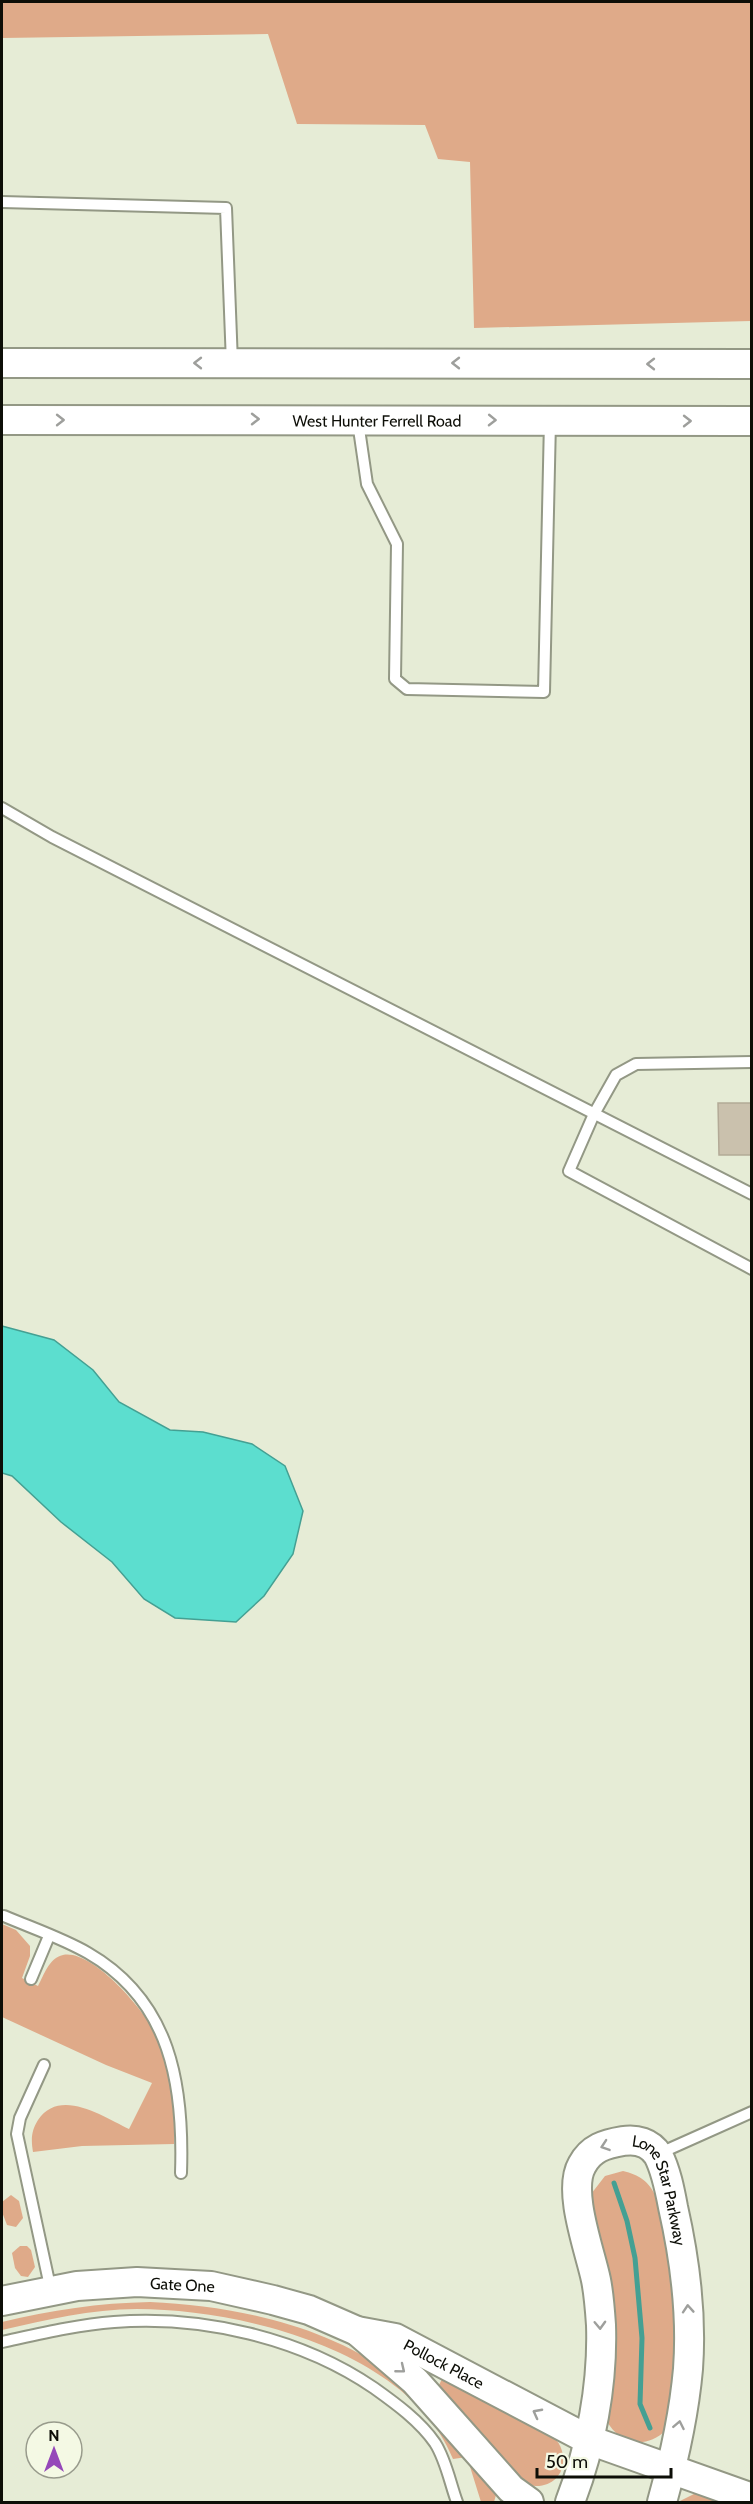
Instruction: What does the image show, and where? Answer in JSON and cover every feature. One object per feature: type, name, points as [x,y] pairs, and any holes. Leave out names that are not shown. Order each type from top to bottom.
[{"type":"street","points":[[2,363],[752,364]]},
{"type":"street","name":"West Hunter Ferrell Road","points":[[2,420],[752,421]]},
{"type":"street","name":"Lone Star Parkway","points":[[570,2502],[589,2440],[600,2360],[601,2326],[599,2301],[582,2217],[578,2178],[580,2167],[590,2151],[611,2143],[635,2139],[649,2146],[658,2155],[669,2189],[679,2232],[689,2322],[685,2395],[662,2502]]},
{"type":"street","name":"Gate One","points":[[2,2299],[95,2284],[137,2282],[211,2286],[291,2304],[357,2331]]},
{"type":"street","name":"Pollock Place","points":[[357,2331],[395,2338],[589,2440],[752,2498]]},
{"type":"street","name":"Pollock Place","points":[[357,2331],[415,2381],[515,2498]]},
{"type":"lane","points":[[2,202],[226,208],[232,363]]},
{"type":"lane","points":[[357,419],[367,484],[397,544],[395,679],[407,689],[544,692],[550,421]]},
{"type":"lane","points":[[2,808],[63,842],[752,1194]]},
{"type":"lane","points":[[752,1062],[636,1064],[616,1075],[594,1114],[569,1171],[752,1269]]},
{"type":"lane","points":[[4,1916],[88,1953],[117,1972],[134,1990],[162,2034],[179,2086],[182,2113],[181,2173]]},
{"type":"lane","points":[[31,1979],[50,1936]]},
{"type":"lane","points":[[44,2065],[20,2118],[17,2134],[51,2291]]},
{"type":"lane","points":[[658,2155],[752,2112]]},
{"type":"lane","points":[[2,2342],[81,2326],[140,2321],[220,2328],[304,2351],[359,2378],[412,2418],[435,2444],[457,2502]]},
{"type":"shaded area","points":[[2,2],[751,2],[751,321],[474,328],[470,162],[438,159],[425,125],[297,124],[268,34],[2,38]]},
{"type":"shaded area","points":[[2,1924],[16,1930],[30,1946],[30,1956],[22,1978],[38,1986],[54,1960],[63,1955],[75,1956],[103,1972],[118,1985],[142,2013],[157,2037],[170,2076],[175,2116],[174,2144],[82,2146],[33,2152],[34,2128],[47,2110],[70,2105],[95,2112],[129,2129],[152,2083],[106,2065],[2,2017]]},
{"type":"shaded area","points":[[623,2171],[643,2179],[656,2197],[669,2256],[676,2316],[677,2366],[666,2430],[650,2440],[641,2442],[625,2439],[611,2428],[606,2419],[588,2198],[605,2176]]},
{"type":"shaded area","points":[[11,2195],[19,2201],[23,2218],[16,2227],[7,2225],[2,2212],[2,2202]]},
{"type":"shaded area","points":[[20,2246],[27,2246],[31,2250],[35,2267],[28,2277],[21,2276],[15,2268],[12,2253]]},
{"type":"shaded area","points":[[150,2302],[245,2313],[307,2330],[365,2357],[405,2384],[442,2421],[486,2473],[487,2481],[498,2488],[494,2502],[481,2502],[467,2457],[453,2459],[432,2422],[401,2390],[363,2365],[319,2344],[272,2328],[225,2317],[179,2311],[137,2309],[86,2313],[2,2330],[2,2322],[39,2314],[75,2308]]},
{"type":"shaded area","points":[[442,2379],[447,2379],[551,2434],[559,2443],[563,2453],[563,2463],[555,2479],[547,2484],[536,2486],[524,2484],[438,2387]]},
{"type":"shaded area","points":[[698,2492],[734,2502],[678,2502]]},
{"type":"water","points":[[2,1326],[54,1340],[93,1370],[119,1402],[170,1430],[203,1432],[252,1444],[285,1466],[303,1511],[293,1554],[264,1596],[236,1622],[175,1618],[144,1599],[112,1562],[61,1522],[12,1476],[2,1473]]},
{"type":"building","points":[[718,1103],[752,1103],[752,1155],[719,1155]]},
{"type":"waterway","points":[[614,2183],[627,2221],[635,2258],[642,2338],[640,2404],[650,2428]]}]
